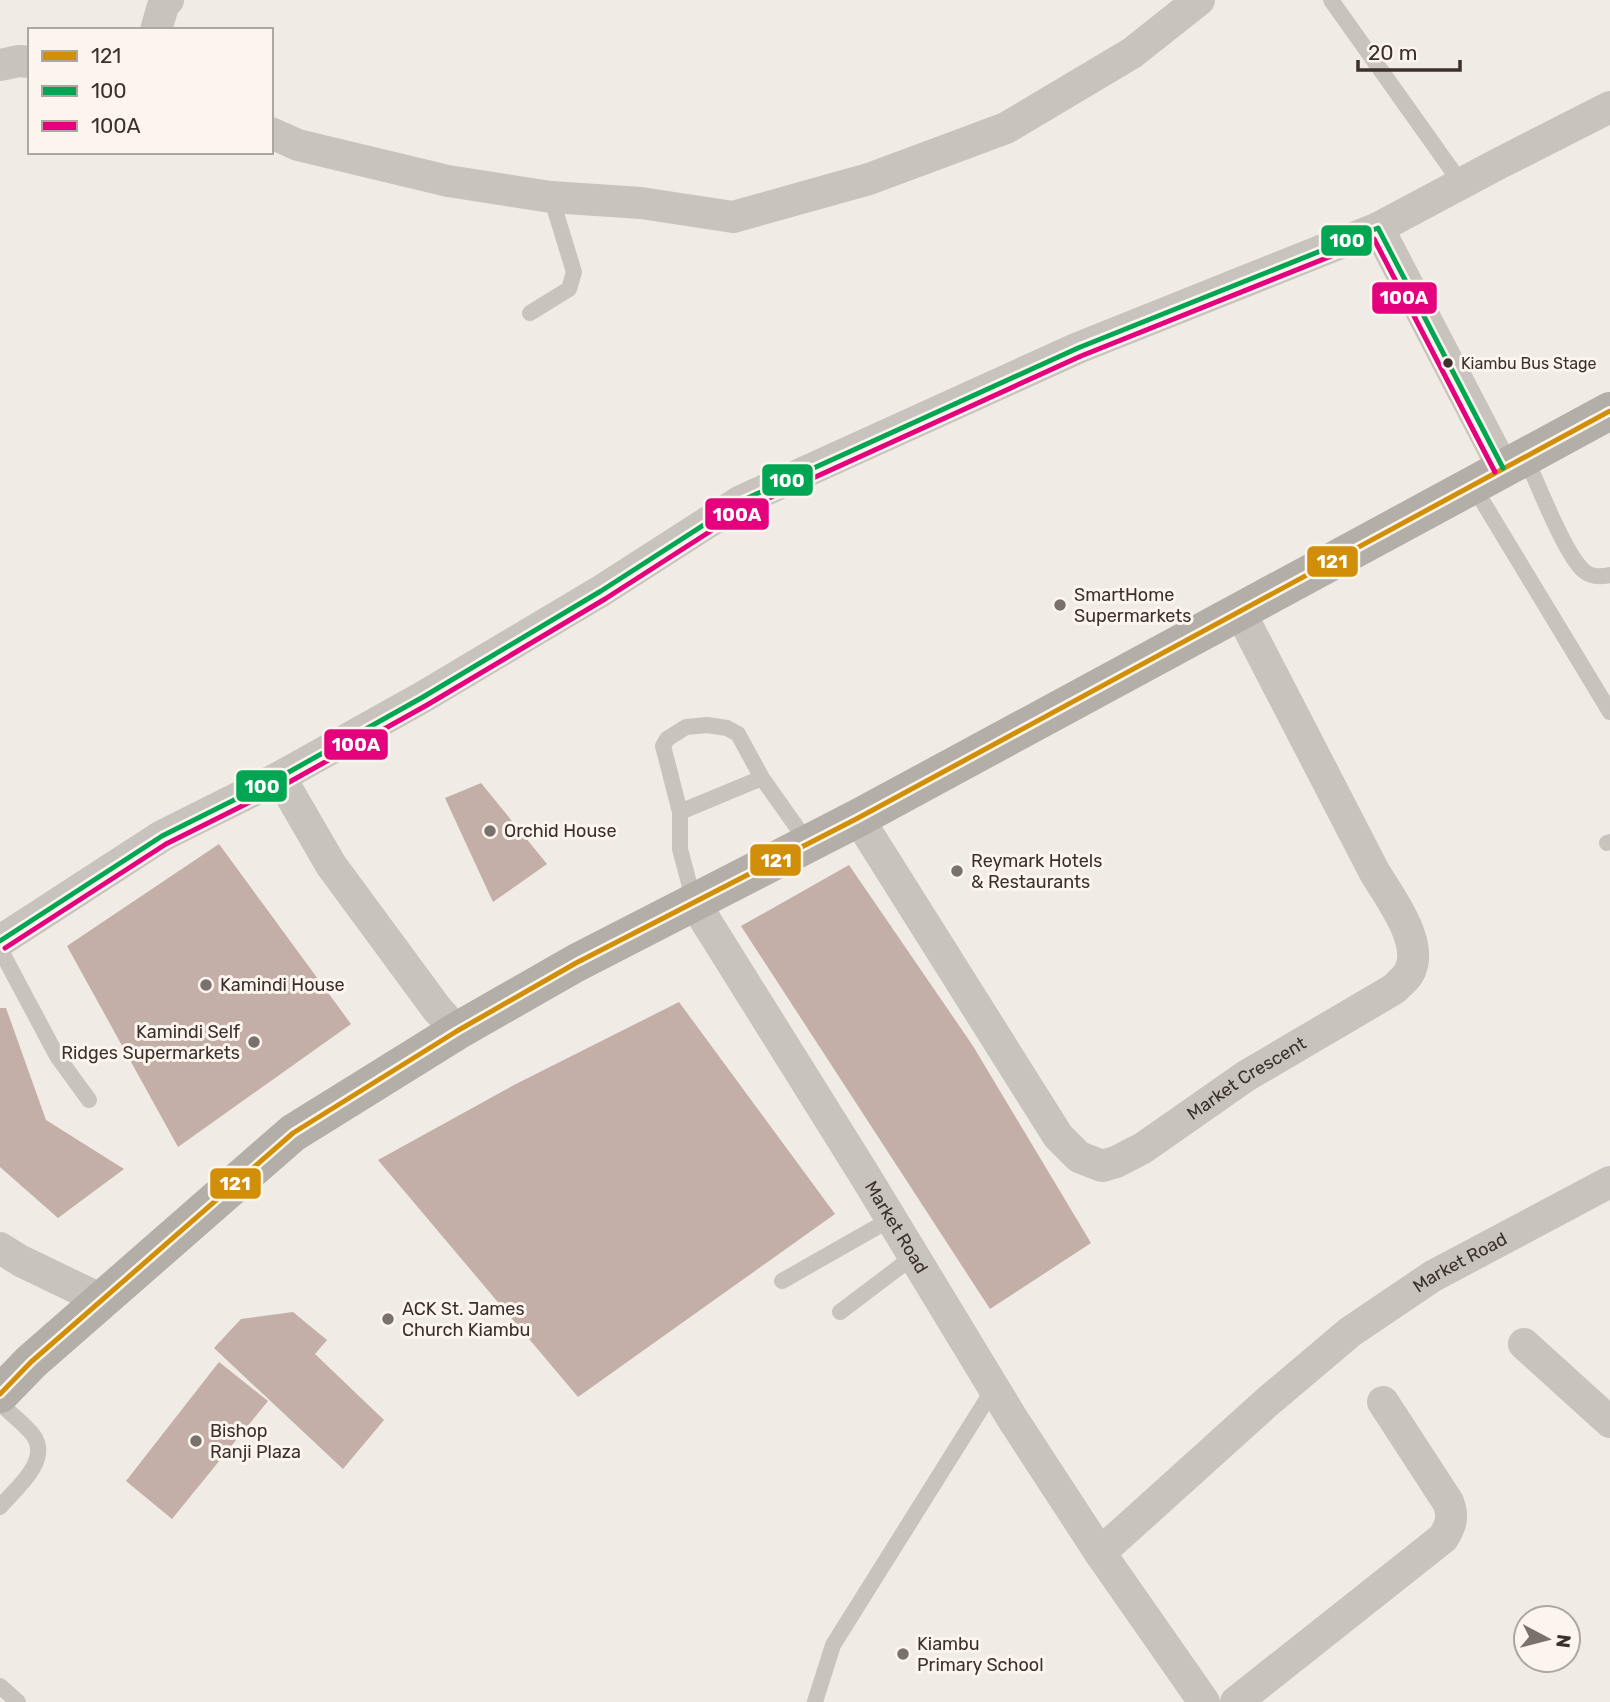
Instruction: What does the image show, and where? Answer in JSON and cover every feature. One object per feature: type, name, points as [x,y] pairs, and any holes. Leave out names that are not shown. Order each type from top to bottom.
[{"type":"highway","points":[[0,1394],[31,1362],[293,1133],[457,1031],[576,963],[858,818],[1610,411]]},
{"type":"street","points":[[157,28],[163,6],[168,0]]},
{"type":"street","points":[[273,134],[298,145],[447,181],[551,197],[641,203],[733,217],[869,179],[1006,128],[1132,52],[1199,0]]},
{"type":"street","points":[[0,65],[28,62]]},
{"type":"street","points":[[0,941],[162,836],[280,778],[423,697],[601,591],[741,501],[1078,348],[1378,228],[1610,107]]},
{"type":"street","points":[[1378,228],[1500,469]]},
{"type":"street","name":"Market Crescent","points":[[858,818],[1058,1136],[1079,1157],[1102,1166],[1143,1148],[1247,1076],[1394,989],[1411,970],[1415,954],[1399,912],[1369,861],[1239,610]]},
{"type":"street","points":[[280,778],[331,865],[437,1009],[457,1031]]},
{"type":"street","name":"Market Road","points":[[694,902],[994,1388],[1100,1553],[1204,1702]]},
{"type":"street","name":"Market Road","points":[[1100,1553],[1266,1403],[1350,1332],[1433,1276],[1610,1182]]},
{"type":"street","points":[[0,1248],[20,1261],[102,1300]]},
{"type":"street","points":[[1524,1343],[1610,1422]]},
{"type":"street","points":[[1236,1702],[1443,1538],[1452,1523],[1448,1502],[1383,1402]]},
{"type":"lane","points":[[1331,0],[1461,183]]},
{"type":"lane","points":[[530,313],[569,289],[573,281],[574,272],[551,197]]},
{"type":"lane","points":[[1500,469],[1584,571],[1597,577],[1610,575]]},
{"type":"lane","points":[[1500,469],[1610,712]]},
{"type":"lane","points":[[694,902],[680,849],[680,812],[663,746],[667,739],[686,727],[707,725],[727,728],[738,734],[762,778],[808,844]]},
{"type":"lane","points":[[680,812],[762,778]]},
{"type":"lane","points":[[0,949],[57,1056],[89,1100]]},
{"type":"lane","points":[[782,1281],[891,1219]]},
{"type":"lane","points":[[840,1312],[914,1256]]},
{"type":"lane","points":[[815,1702],[833,1645],[994,1388]]},
{"type":"lane","points":[[0,1403],[35,1438],[38,1457],[33,1469],[0,1507]]},
{"type":"lane","points":[[0,1686],[18,1702]]},
{"type":"building","name":"Orchid House","points":[[481,783],[547,864],[493,902],[445,798]]},
{"type":"building","name":"Kamindi House","points":[[219,844],[351,1024],[178,1147],[67,946]]},
{"type":"building","points":[[849,865],[973,1046],[1091,1243],[990,1309],[741,926]]},
{"type":"building","points":[[679,1002],[835,1214],[578,1397],[378,1160],[514,1085]]},
{"type":"building","points":[[0,1008],[6,1008],[46,1120],[124,1169],[58,1218],[0,1167]]},
{"type":"building","points":[[293,1312],[327,1340],[315,1354],[384,1420],[343,1469],[214,1348],[241,1319]]},
{"type":"building","name":"Bishop Ranji Plaza","points":[[219,1362],[268,1401],[172,1519],[126,1481]]},
{"type":"transit line","name":"100","points":[[0,941],[162,836],[280,777],[423,697],[601,591],[741,501],[1078,348],[1378,228],[1503,468]]},
{"type":"transit line","name":"100A","points":[[5,948],[166,844],[284,785],[427,705],[605,599],[745,509],[1081,356],[1374,239],[1495,472]]},
{"type":"transit line","name":"121","points":[[0,1394],[31,1362],[293,1133],[457,1031],[576,963],[858,818],[1610,411]]},
{"type":"place","name":"Kiambu Bus Stage","points":[[1448,363]]},
{"type":"place","name":"SmartHome Supermarkets","points":[[1060,605]]},
{"type":"place","name":"Orchid House","points":[[490,831]]},
{"type":"place","name":"Reymark Hotels & Restaurants","points":[[957,871]]},
{"type":"place","name":"Kamindi House","points":[[206,985]]},
{"type":"place","name":"Kamindi Self Ridges Supermarkets","points":[[254,1042]]},
{"type":"place","name":"ACK St. James Church Kiambu","points":[[388,1319]]},
{"type":"place","name":"Bishop Ranji Plaza","points":[[196,1441]]},
{"type":"place","name":"Kiambu Primary School","points":[[903,1654]]}]
